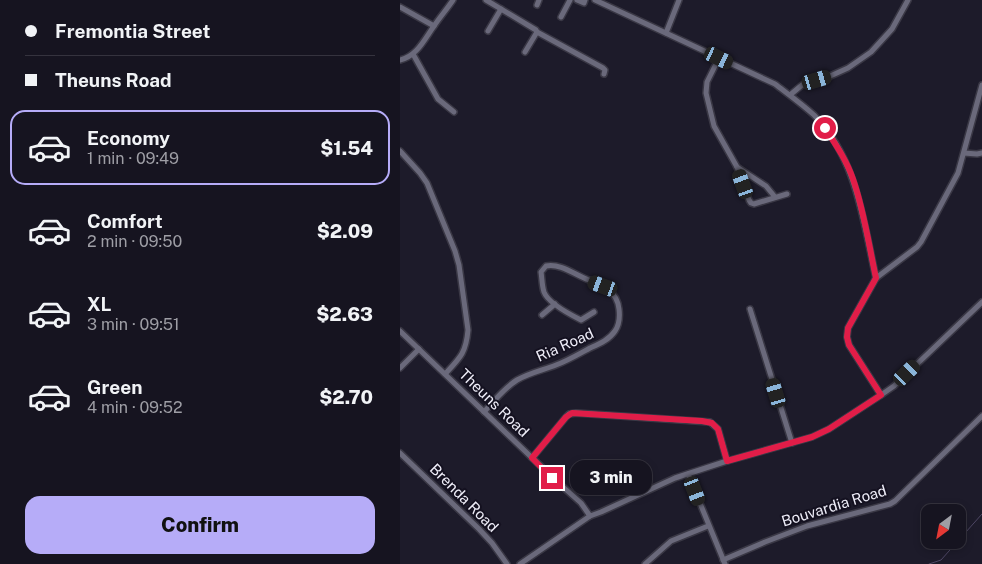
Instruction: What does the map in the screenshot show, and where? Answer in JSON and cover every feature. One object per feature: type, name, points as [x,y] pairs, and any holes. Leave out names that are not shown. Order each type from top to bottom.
[{"type":"street","points":[[400,60],[406,59],[413,54],[424,42],[454,0]]},
{"type":"street","points":[[486,0],[534,28],[537,32],[603,68],[605,70],[604,74]]},
{"type":"street","points":[[561,17],[570,0]]},
{"type":"street","points":[[577,0],[584,3],[585,0]]},
{"type":"street","points":[[595,0],[775,84],[813,115],[825,128],[840,151],[853,179],[876,278]]},
{"type":"street","points":[[666,33],[679,0]]},
{"type":"street","points":[[790,95],[802,85],[828,77],[848,68],[871,52],[892,29],[908,0]]},
{"type":"street","points":[[400,7],[434,26]]},
{"type":"street","points":[[488,31],[501,9]]},
{"type":"street","points":[[525,52],[537,32]]},
{"type":"street","points":[[413,54],[438,99],[454,112]]},
{"type":"street","points":[[719,58],[707,82],[706,93],[715,129],[737,167],[749,200],[754,204],[787,194]]},
{"type":"street","points":[[881,395],[849,345],[847,337],[848,328],[876,278],[908,254],[920,242],[955,181],[982,85]]},
{"type":"street","points":[[400,151],[427,183],[459,265],[468,337],[465,350],[445,374]]},
{"type":"street","points":[[964,153],[977,154],[982,152]]},
{"type":"street","points":[[737,167],[766,186],[775,197]]},
{"type":"street","name":"Ria Road","points":[[484,412],[516,380],[558,364],[605,340],[614,332],[620,316],[617,298],[603,286],[558,266],[548,265],[541,272],[543,290],[546,296],[555,304]]},
{"type":"street","points":[[520,564],[590,516],[675,478],[820,434],[894,386],[982,302]]},
{"type":"street","points":[[542,315],[555,304],[581,320],[594,312]]},
{"type":"street","points":[[750,308],[792,443]]},
{"type":"street","name":"Theuns Road","points":[[400,331],[580,503],[590,516]]},
{"type":"street","points":[[400,368],[419,348]]},
{"type":"street","points":[[532,458],[566,417],[569,414],[576,413],[710,422],[718,429],[727,461]]},
{"type":"street","name":"Bouvardia Road","points":[[724,562],[765,542],[807,526],[890,504],[982,416]]},
{"type":"street","name":"Brenda Road","points":[[400,453],[479,529],[507,564]]},
{"type":"street","points":[[688,474],[724,562]]},
{"type":"street","points":[[645,564],[672,541],[708,526]]},
{"type":"waterway","points":[[929,564],[941,560],[982,514]]},
{"type":"route","points":[[552,478],[532,458],[566,417],[572,413],[710,422],[718,429],[727,461],[812,437],[829,429],[881,395],[849,345],[847,337],[848,328],[876,278],[853,179],[840,151],[825,128]]}]
